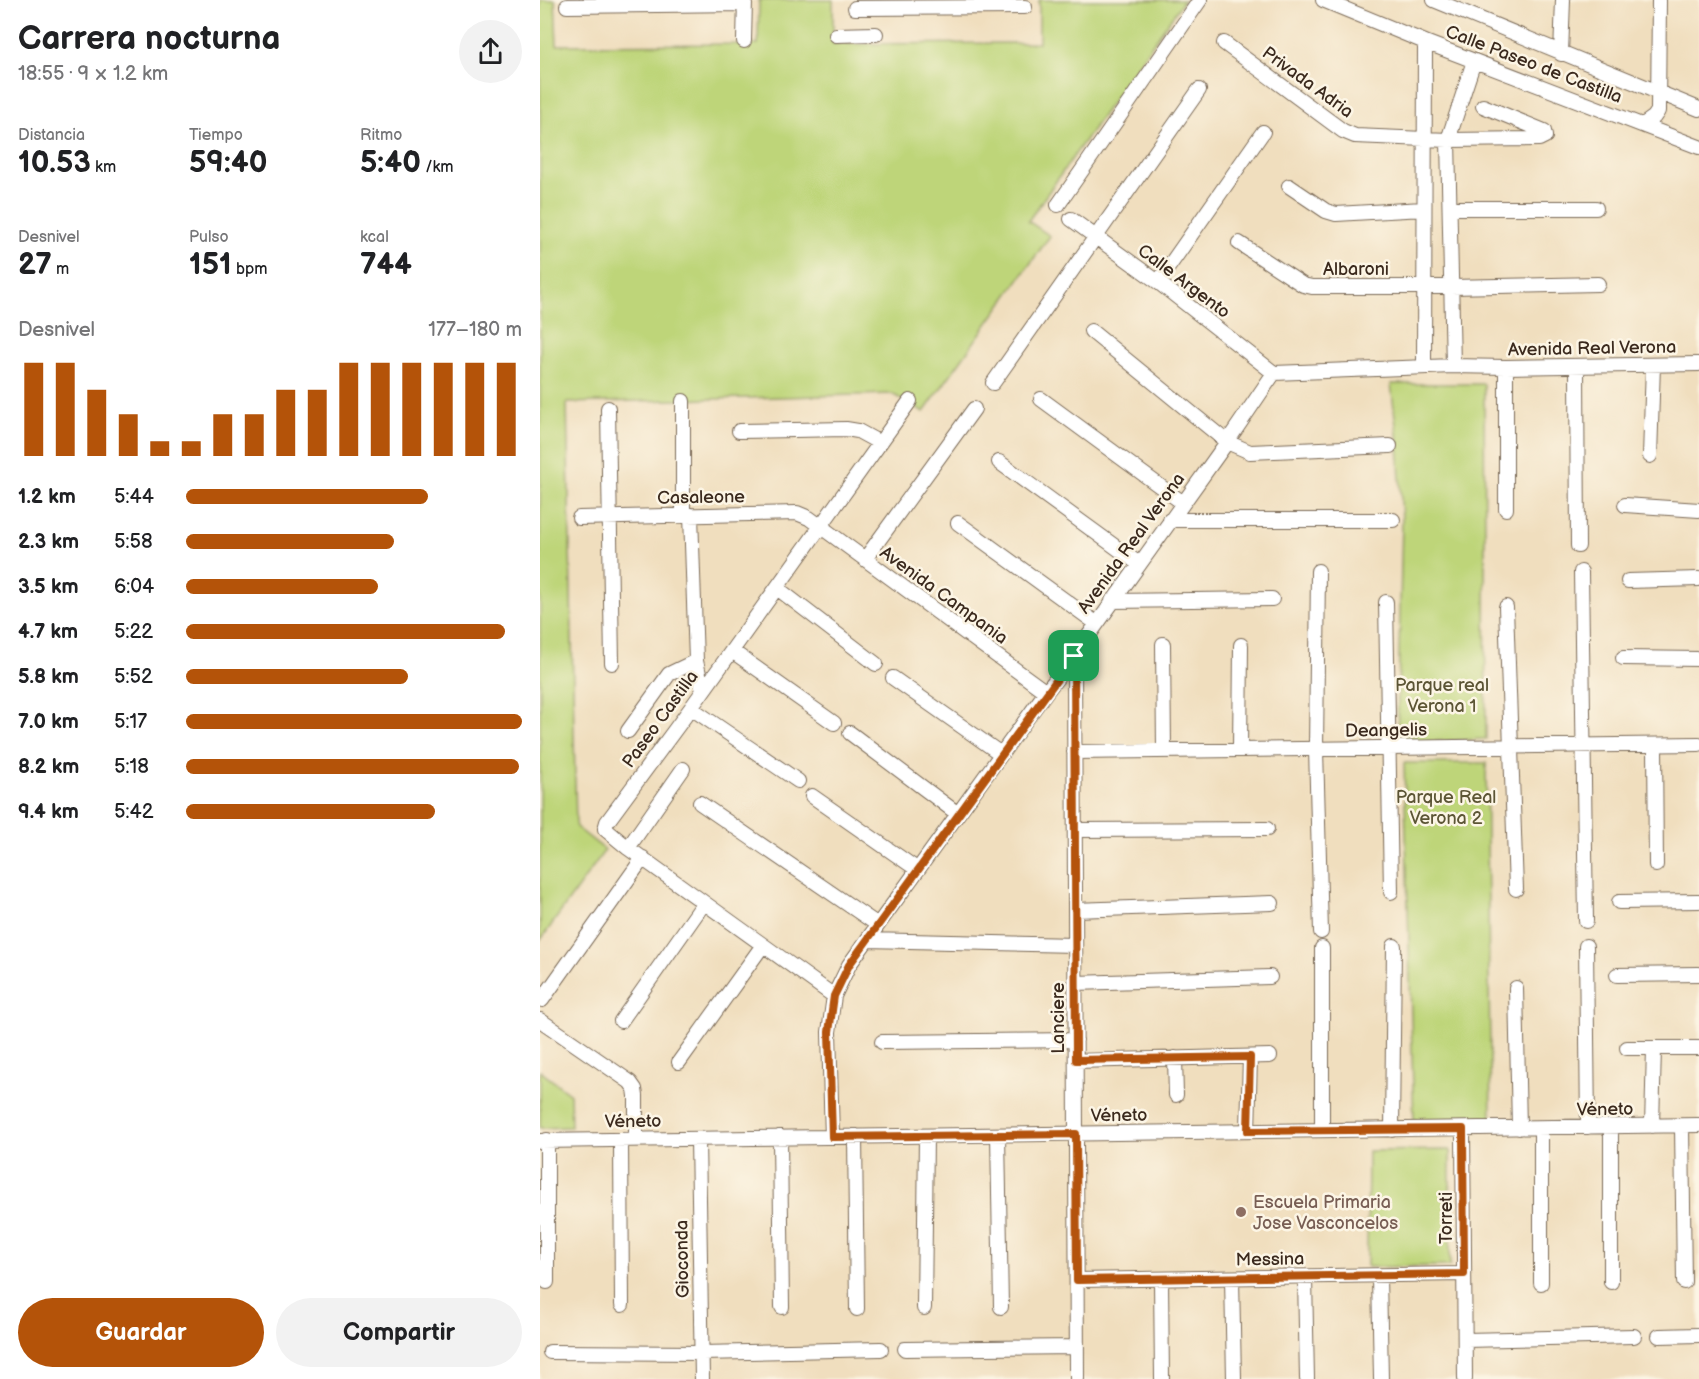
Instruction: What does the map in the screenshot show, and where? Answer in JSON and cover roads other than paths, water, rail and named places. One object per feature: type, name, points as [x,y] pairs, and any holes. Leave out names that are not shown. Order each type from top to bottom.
[{"type":"street","points":[[1058,205],[1200,0]]},
{"type":"street","name":"Calle Paseo de Castilla","points":[[1323,0],[1425,42],[1699,147]]},
{"type":"street","name":"Calle Paseo de Castilla","points":[[1434,0],[1699,109]]},
{"type":"street","points":[[1562,54],[1563,0]]},
{"type":"street","points":[[1643,125],[1658,111],[1659,0]]},
{"type":"street","points":[[567,6],[745,2],[744,41]]},
{"type":"street","points":[[855,34],[855,4],[1025,7]]},
{"type":"street","points":[[836,35],[876,34]]},
{"type":"street","points":[[1424,367],[1425,42]]},
{"type":"street","name":"Privada Adria","points":[[1224,43],[1343,131],[1355,136],[1425,140],[1539,139],[1545,136],[1544,131],[1483,106]]},
{"type":"street","points":[[1453,366],[1449,140],[1474,61]]},
{"type":"street","points":[[993,383],[1199,90]]},
{"type":"street","points":[[1158,282],[1263,132]]},
{"type":"street","points":[[1289,186],[1326,212],[1336,214],[1424,209]]},
{"type":"street","points":[[1450,208],[1596,208]]},
{"type":"street","name":"Calle Argento","points":[[1071,219],[1158,282],[1274,373]]},
{"type":"street","name":"Albaroni","points":[[1239,243],[1303,285],[1312,287],[1598,284]]},
{"type":"street","points":[[1091,331],[1227,442],[1250,452],[1390,447]]},
{"type":"street","name":"Avenida Real Verona","points":[[832,1137],[829,1032],[834,996],[849,965],[1074,656],[1274,373],[1453,366],[1699,364]]},
{"type":"street","points":[[1650,456],[1653,365]]},
{"type":"street","points":[[1577,366],[1578,546]]},
{"type":"street","points":[[1506,367],[1506,509]]},
{"type":"street","points":[[1041,399],[1183,503]]},
{"type":"street","points":[[683,401],[696,661],[703,691]]},
{"type":"street","name":"Paseo Castilla","points":[[834,996],[628,848],[605,828],[607,822],[692,708],[910,401]]},
{"type":"street","points":[[608,408],[612,663]]},
{"type":"street","points":[[865,559],[974,409]]},
{"type":"street","points":[[739,431],[846,429],[858,431],[879,443]]},
{"type":"street","points":[[999,462],[1139,564]]},
{"type":"street","points":[[1625,505],[1699,510]]},
{"type":"street","name":"Casaleone","points":[[579,518],[797,513],[821,526]]},
{"type":"street","points":[[1170,520],[1393,520]]},
{"type":"street","points":[[958,522],[1096,623]]},
{"type":"street","name":"Avenida Campania","points":[[821,526],[1046,693]]},
{"type":"street","points":[[1318,571],[1316,749],[1321,932]]},
{"type":"street","points":[[1581,572],[1587,921]]},
{"type":"street","points":[[1628,581],[1699,579]]},
{"type":"street","points":[[777,588],[876,664]]},
{"type":"street","points":[[1112,601],[1272,599]]},
{"type":"street","points":[[1386,602],[1391,892]]},
{"type":"street","points":[[1506,608],[1516,888]]},
{"type":"street","points":[[1163,644],[1164,751]]},
{"type":"street","points":[[1240,750],[1241,645]]},
{"type":"street","points":[[732,651],[834,723]]},
{"type":"street","name":"Lanciere","points":[[1074,656],[1077,1379]]},
{"type":"street","points":[[1623,658],[1699,659]]},
{"type":"street","points":[[628,731],[669,674],[696,661]]},
{"type":"street","points":[[893,678],[1001,754]]},
{"type":"street","points":[[692,708],[798,781]]},
{"type":"street","points":[[850,733],[958,814]]},
{"type":"street","name":"Deangelis","points":[[1074,752],[1699,744]]},
{"type":"street","points":[[1655,745],[1656,865]]},
{"type":"street","points":[[628,848],[683,769]]},
{"type":"street","points":[[812,796],[918,870]]},
{"type":"street","points":[[700,803],[878,925]]},
{"type":"street","points":[[1075,830],[1267,828]]},
{"type":"street","points":[[542,1000],[643,858]]},
{"type":"street","points":[[1619,902],[1699,901]]},
{"type":"street","points":[[621,1021],[705,903]]},
{"type":"street","points":[[1075,910],[1272,903]]},
{"type":"street","points":[[867,940],[1075,945]]},
{"type":"street","points":[[679,1062],[763,945]]},
{"type":"street","points":[[1392,1130],[1394,946]]},
{"type":"street","points":[[1586,946],[1588,1127]]},
{"type":"street","points":[[1322,948],[1322,1130]]},
{"type":"street","points":[[1617,975],[1699,974]]},
{"type":"street","points":[[1075,983],[1270,977]]},
{"type":"street","points":[[1516,988],[1519,1128]]},
{"type":"street","points":[[540,1020],[630,1082],[635,1089],[636,1096],[636,1139]]},
{"type":"street","points":[[882,1042],[1076,1040]]},
{"type":"street","points":[[1627,1048],[1699,1048]]},
{"type":"street","points":[[1652,1126],[1654,1048]]},
{"type":"street","points":[[1076,1060],[1270,1056]]},
{"type":"street","points":[[1248,1131],[1250,1057]]},
{"type":"street","points":[[1175,1058],[1176,1095]]},
{"type":"street","name":"Véneto","points":[[544,1141],[1699,1125]]},
{"type":"street","points":[[1682,1126],[1684,1282]]},
{"type":"street","points":[[1611,1127],[1611,1282]]},
{"type":"street","points":[[1541,1128],[1541,1283]]},
{"type":"street","name":"Torreti","points":[[1463,1129],[1465,1379]]},
{"type":"street","points":[[998,1135],[1001,1307]]},
{"type":"street","points":[[855,1136],[857,1309]]},
{"type":"street","points":[[924,1308],[926,1136]]},
{"type":"street","points":[[780,1137],[782,1307]]},
{"type":"street","name":"Gioconda","points":[[698,1138],[702,1379]]},
{"type":"street","points":[[621,1140],[622,1305]]},
{"type":"street","points":[[544,1141],[547,1282]]},
{"type":"street","name":"Messina","points":[[1077,1280],[1464,1274]]},
{"type":"street","points":[[1379,1276],[1381,1379]]},
{"type":"street","points":[[1305,1277],[1307,1379]]},
{"type":"street","points":[[1232,1278],[1234,1379]]},
{"type":"street","points":[[1161,1279],[1162,1379]]},
{"type":"street","points":[[1659,1336],[1699,1335]]},
{"type":"street","points":[[1465,1340],[1634,1336]]},
{"type":"street","points":[[905,1349],[1077,1347]]},
{"type":"street","points":[[550,1352],[702,1353],[881,1349]]},
{"type":"place","name":"Escuela Primaria Jose Vasconcelos","points":[[1241,1212]]},
{"type":"park label","name":"Parque real Verona 1","points":[[1442,695]]},
{"type":"park label","name":"Parque Real Verona 2","points":[[1446,807]]}]
